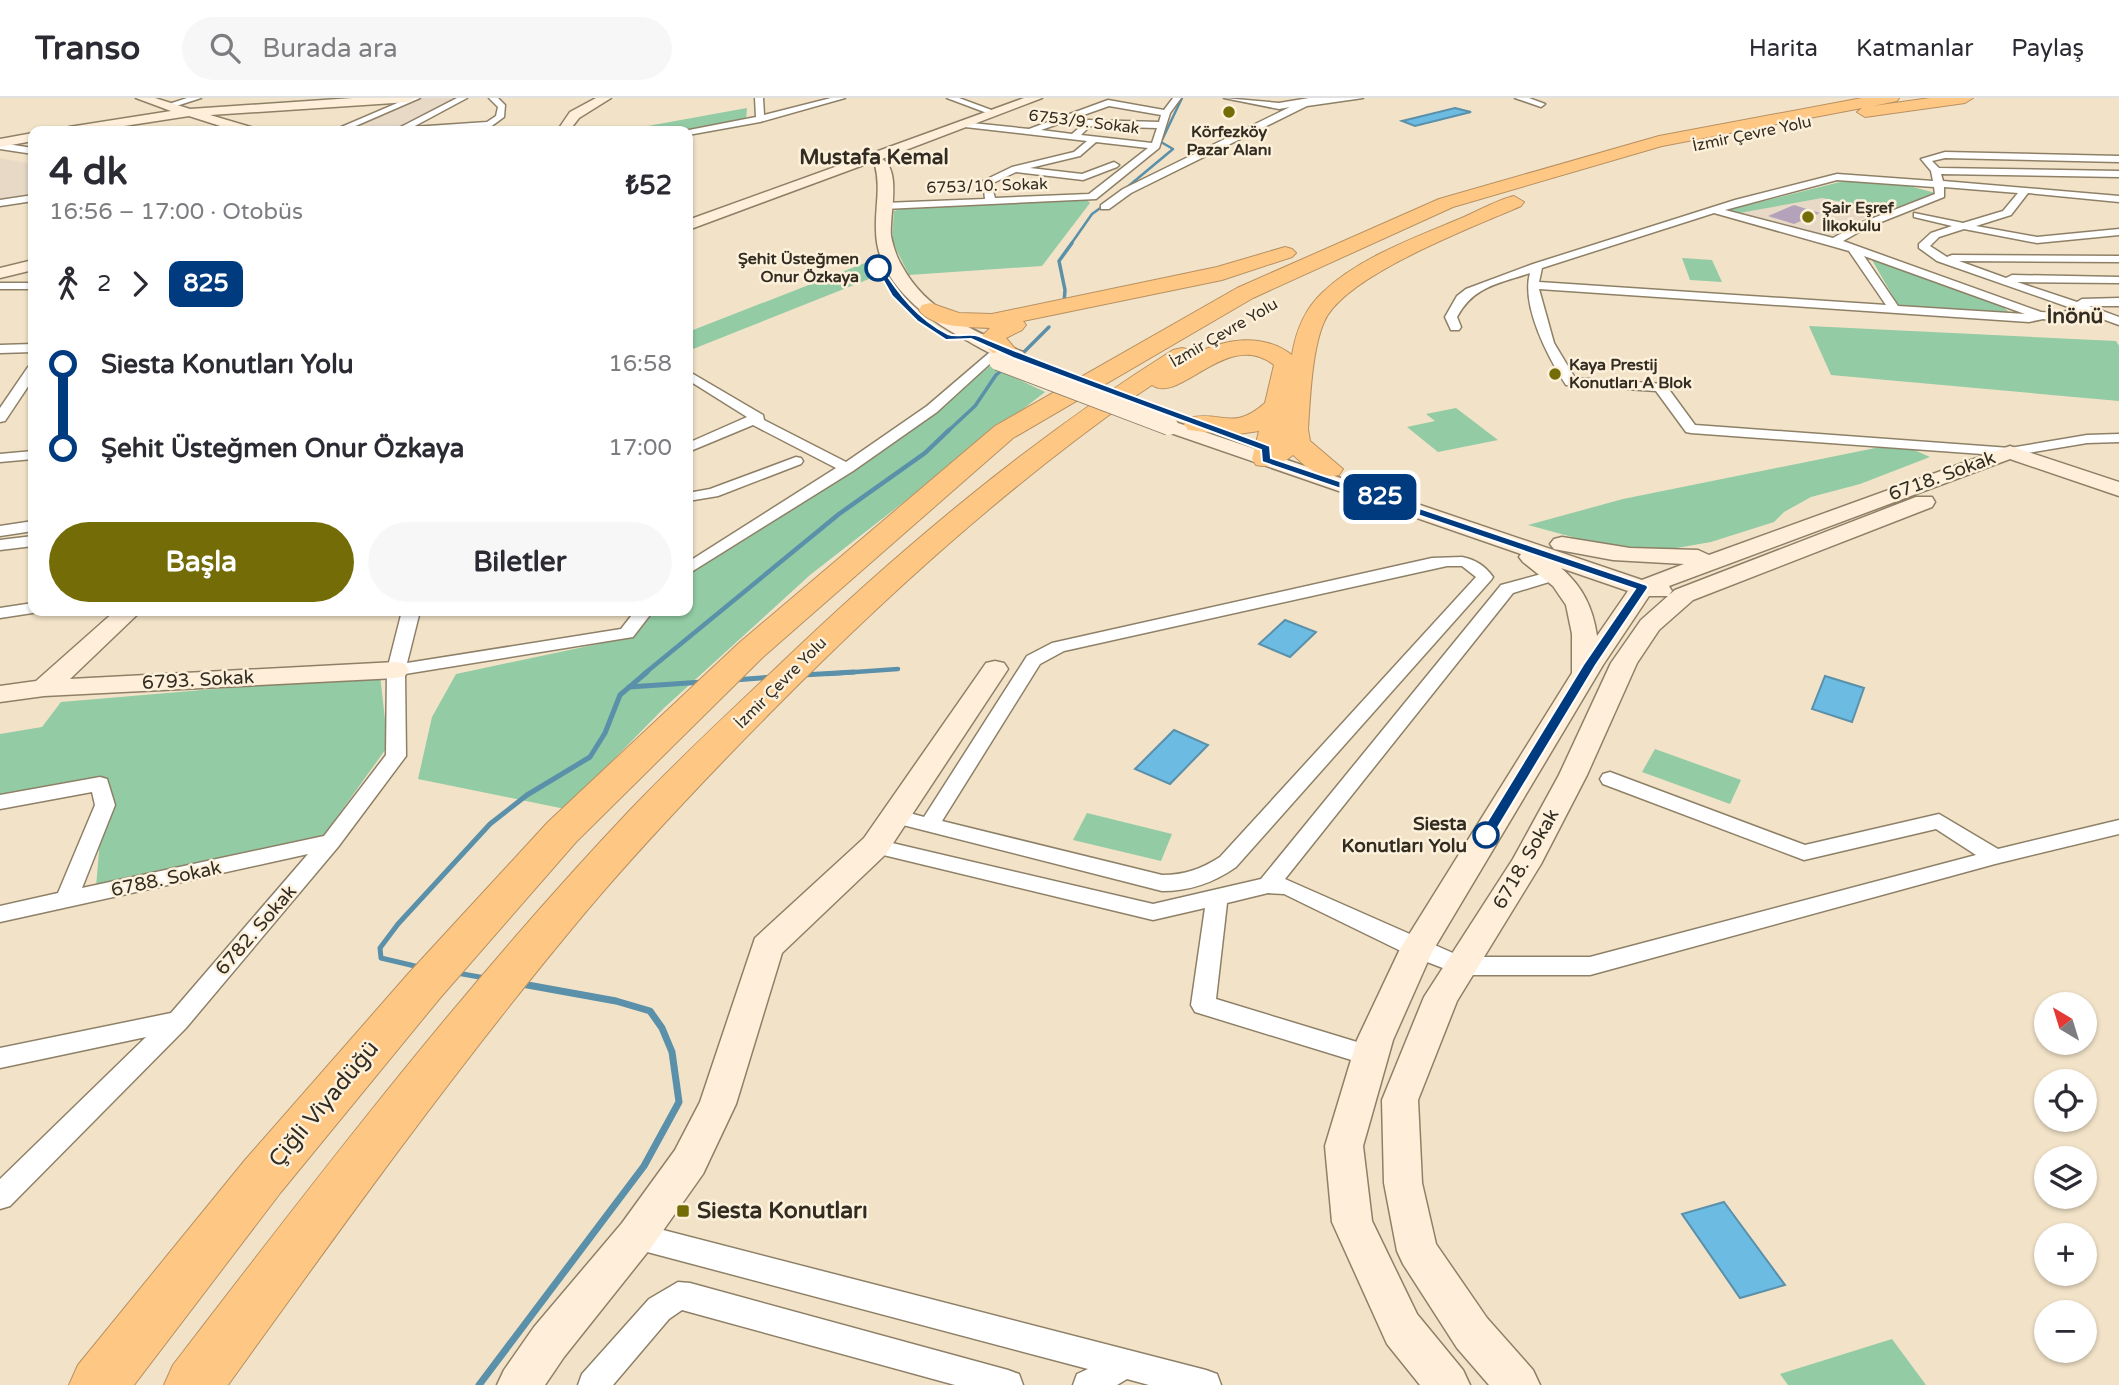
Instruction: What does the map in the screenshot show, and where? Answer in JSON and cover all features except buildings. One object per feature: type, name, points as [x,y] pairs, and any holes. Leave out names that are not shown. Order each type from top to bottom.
[{"type":"highway","name":"İzmir Çevre Yolu","points":[[562,832],[751,650],[1004,432],[1245,293],[1446,203],[1546,172],[1659,141],[1749,122],[1891,98]]},
{"type":"highway","name":"İzmir Çevre Yolu","points":[[1271,305],[1318,280],[1428,231],[1540,190],[1653,156],[1827,118],[1965,98]]},
{"type":"highway","points":[[1277,448],[1315,314],[1331,295],[1397,256],[1540,190]]},
{"type":"highway","points":[[961,335],[1222,273],[1446,203]]},
{"type":"highway","points":[[930,310],[956,320],[1003,323],[1115,304],[1148,313],[1150,326],[1004,432]]},
{"type":"highway","points":[[1002,356],[994,341],[1003,323]]},
{"type":"highway","name":"İzmir Çevre Yolu","points":[[336,1192],[476,1014],[628,836],[842,623],[958,520],[1097,412],[1178,357],[1237,325]]},
{"type":"highway","points":[[958,520],[995,508],[1033,474],[1127,404],[1219,350],[1235,347],[1263,349],[1282,357],[1287,363],[1277,406],[1277,448]]},
{"type":"highway","points":[[1181,422],[1248,426],[1260,423],[1277,406]]},
{"type":"highway","points":[[1277,448],[1304,453],[1329,469]]},
{"type":"highway","name":"Çiğli Viyadüğü","points":[[97,1385],[263,1176],[424,986],[562,832]]},
{"type":"highway","points":[[71,1385],[263,1176]]},
{"type":"highway","points":[[193,1385],[336,1192]]},
{"type":"highway","points":[[215,1385],[336,1192]]},
{"type":"street","points":[[142,98],[231,126]]},
{"type":"street","points":[[167,106],[197,98]]},
{"type":"street","points":[[102,126],[183,113],[409,98]]},
{"type":"street","points":[[349,126],[416,98]]},
{"type":"street","points":[[408,126],[463,98]]},
{"type":"street","points":[[474,126],[489,125],[500,117],[502,107],[493,98]]},
{"type":"street","points":[[566,126],[574,115],[605,98]]},
{"type":"street","points":[[759,98],[760,119]]},
{"type":"street","points":[[693,131],[760,119],[841,98]]},
{"type":"street","points":[[951,98],[990,111]]},
{"type":"street","points":[[969,98],[1004,106]]},
{"type":"street","points":[[693,217],[866,161],[1024,98]]},
{"type":"street","points":[[693,223],[1036,98]]},
{"type":"street","points":[[1156,146],[1166,113],[1177,98]]},
{"type":"street","points":[[1228,98],[1269,105],[1359,98]]},
{"type":"street","points":[[1105,207],[1127,191],[1316,98]]},
{"type":"street","points":[[1519,98],[1541,104]]},
{"type":"street","points":[[1028,132],[1108,103],[1166,113]]},
{"type":"street","points":[[1075,136],[1088,123],[1161,125]]},
{"type":"street","name":"6753/9. Sokak","points":[[965,124],[1156,146]]},
{"type":"street","points":[[0,144],[28,138]]},
{"type":"street","points":[[990,201],[986,183],[1036,162],[1077,154],[1093,140]]},
{"type":"street","points":[[0,144],[28,151]]},
{"type":"street","name":"6753/10. Sokak","points":[[884,206],[1092,197],[1156,146]]},
{"type":"street","points":[[1834,242],[1862,226],[1940,195],[1936,185],[1936,171],[1927,158],[1945,155],[2119,159]]},
{"type":"street","points":[[866,161],[886,183],[884,242],[893,267],[930,310],[961,335]]},
{"type":"street","points":[[866,161],[869,238],[878,268],[895,295],[920,319],[961,335],[1002,356],[1181,422],[1277,448],[1502,539],[1662,587]]},
{"type":"street","points":[[1015,169],[1083,177],[1114,165]]},
{"type":"street","points":[[1936,171],[2119,174]]},
{"type":"street","points":[[1455,327],[1451,317],[1461,299],[1470,291],[1537,266],[1711,210],[1837,177],[2119,199]]},
{"type":"street","points":[[2025,190],[2007,213],[1935,235],[1923,246],[1941,259],[2119,321]]},
{"type":"street","points":[[0,204],[28,199]]},
{"type":"street","points":[[1711,210],[1834,242],[2039,315],[2059,317],[2085,310]]},
{"type":"street","points":[[1918,215],[2000,235],[2037,240],[2119,232]]},
{"type":"street","points":[[1853,249],[1894,308]]},
{"type":"street","points":[[1941,259],[2119,259]]},
{"type":"street","points":[[0,273],[28,266]]},
{"type":"street","points":[[1537,266],[1532,285],[1548,343],[1571,382],[1660,387],[1691,429],[2010,452],[2087,439],[2119,439]]},
{"type":"street","points":[[1994,278],[2119,280]]},
{"type":"street","points":[[1532,285],[2029,317],[2039,315]]},
{"type":"street","points":[[0,286],[28,286]]},
{"type":"street","points":[[2067,304],[2119,302]]},
{"type":"street","points":[[0,349],[28,348]]},
{"type":"street","points":[[693,566],[848,468],[1002,356]]},
{"type":"street","points":[[0,418],[7,400],[28,376]]},
{"type":"street","points":[[693,378],[758,418],[693,446]]},
{"type":"street","points":[[7,400],[28,398]]},
{"type":"street","points":[[753,420],[848,468]]},
{"type":"street","points":[[2010,452],[2119,489]]},
{"type":"street","name":"6718. Sokak","points":[[1518,1385],[1472,1333],[1418,1251],[1403,1183],[1400,1100],[1441,997],[1526,864],[1573,775],[1624,663],[1650,625],[1662,587],[1737,552],[2010,452],[2015,469],[1662,587]]},
{"type":"street","points":[[0,458],[28,455]]},
{"type":"street","points":[[693,496],[713,493],[796,461]]},
{"type":"street","points":[[1329,469],[1539,538],[1662,587]]},
{"type":"street","points":[[0,531],[28,527]]},
{"type":"street","points":[[1539,538],[1597,552],[1660,558],[1737,552]]},
{"type":"street","points":[[1502,539],[1556,575],[1578,601],[1586,639],[1585,673]]},
{"type":"street","points":[[0,545],[28,542]]},
{"type":"street","points":[[895,816],[929,825],[1162,883],[1184,884],[1204,878],[1228,862],[1485,578],[1474,565],[1460,560],[1432,564],[1051,650],[1033,660],[929,825]]},
{"type":"street","points":[[1268,885],[1507,589],[1556,575]]},
{"type":"street","points":[[1448,1385],[1402,1329],[1352,1222],[1344,1146],[1371,1056],[1417,949],[1585,673],[1662,587]]},
{"type":"street","points":[[0,613],[28,609]]},
{"type":"street","points":[[44,688],[123,616]]},
{"type":"street","name":"6782. Sokak","points":[[0,1197],[177,1021],[331,842],[397,756],[396,670],[410,616]]},
{"type":"street","points":[[396,670],[627,634],[640,616]]},
{"type":"street","points":[[519,1385],[549,1342],[636,1236],[689,1162],[718,1104],[768,947],[875,846],[995,669]]},
{"type":"street","name":"6793. Sokak","points":[[0,694],[44,688],[396,670]]},
{"type":"street","points":[[1610,779],[1804,853],[1939,821],[1995,858]]},
{"type":"street","points":[[0,802],[100,784],[104,805],[66,901]]},
{"type":"street","points":[[875,846],[1153,912],[1268,885],[1288,887],[1417,949],[1461,966],[1590,966],[2119,827]]},
{"type":"street","name":"6788. Sokak","points":[[0,914],[331,842]]},
{"type":"street","points":[[1217,897],[1203,1005],[1371,1056]]},
{"type":"street","points":[[0,1058],[177,1021]]},
{"type":"street","points":[[636,1236],[1206,1385]]},
{"type":"street","points":[[593,1385],[659,1309],[678,1296],[690,1297],[1008,1385]]},
{"type":"street","points":[[1088,1385],[1124,1364]]},
{"type":"shaded area","points":[[420,98],[459,98],[405,126],[352,126]]},
{"type":"shaded area","points":[[0,158],[28,163],[28,193],[0,201]]},
{"type":"shaded area","name":"Şair Eşref İlkokulu","points":[[1822,198],[1886,211],[1860,220],[1830,238],[1734,214]]},
{"type":"green space","points":[[747,108],[746,120],[693,129],[693,126],[648,126]]},
{"type":"green space","points":[[1844,181],[1901,184],[1936,193],[1886,211],[1822,198],[1734,214],[1724,211]]},
{"type":"green space","points":[[1087,200],[1090,203],[1042,266],[909,275],[892,241],[894,211],[904,208]]},
{"type":"green space","points":[[1682,258],[1712,260],[1722,282],[1690,280]]},
{"type":"green space","points":[[1872,260],[2001,305],[2011,314],[1899,307]]},
{"type":"green space","points":[[865,263],[869,279],[693,349],[693,330]]},
{"type":"green space","points":[[1809,326],[2116,341],[2119,346],[2119,401],[1831,375]]},
{"type":"green space","points":[[990,366],[1045,392],[810,575],[664,708],[565,809],[418,779],[432,717],[456,674],[626,638],[647,616],[693,616],[693,569],[859,468]]},
{"type":"green space","points":[[1456,408],[1498,440],[1438,452],[1407,427],[1435,421],[1426,414]]},
{"type":"green space","points":[[1885,446],[1912,449],[1930,457],[1860,484],[1811,497],[1784,512],[1774,522],[1711,542],[1671,549],[1631,549],[1587,541],[1528,525],[1623,499]]},
{"type":"green space","points":[[380,675],[388,746],[321,839],[96,887],[105,780],[0,797],[0,734],[42,727],[61,702]]},
{"type":"green space","points":[[1655,749],[1741,780],[1730,804],[1642,772]]},
{"type":"green space","points":[[1087,813],[1172,834],[1161,861],[1073,840]]},
{"type":"green space","points":[[1892,1339],[1926,1385],[1788,1385],[1780,1374]]},
{"type":"water","points":[[1455,108],[1471,112],[1415,126],[1402,121]]},
{"type":"water","points":[[1285,620],[1316,632],[1290,657],[1259,644]]},
{"type":"water","points":[[1825,676],[1864,688],[1852,722],[1812,709]]},
{"type":"water","points":[[1174,730],[1208,745],[1170,784],[1135,769]]},
{"type":"water","points":[[1724,1202],[1785,1285],[1740,1298],[1682,1214]]},
{"type":"waterway","points":[[1125,189],[1173,149],[1161,142],[1182,98]]},
{"type":"waterway","points":[[1071,244],[1092,214],[1106,204]]},
{"type":"waterway","points":[[1064,303],[1065,290],[1059,261],[1072,243]]},
{"type":"waterway","points":[[1019,357],[1049,327]]},
{"type":"waterway","points":[[947,432],[975,406],[996,375],[1006,367]]},
{"type":"waterway","points":[[644,674],[839,514],[925,453],[949,430]]},
{"type":"waterway","points":[[827,674],[898,669]]},
{"type":"waterway","points":[[629,687],[647,672]]},
{"type":"waterway","points":[[803,675],[854,672]]},
{"type":"waterway","points":[[734,680],[773,677]]},
{"type":"waterway","points":[[629,687],[703,682]]},
{"type":"waterway","points":[[419,967],[381,958],[380,948],[398,924],[490,824],[527,795],[590,757],[605,733],[620,695],[629,687]]},
{"type":"waterway","points":[[457,973],[485,978]]},
{"type":"waterway","points":[[479,1385],[644,1166],[679,1102],[672,1052],[662,1028],[650,1011],[616,1001],[522,984],[526,985]]},
{"type":"bus line","name":"825","points":[[878,268],[895,295],[920,319],[949,338],[972,336],[1016,356],[1267,448],[1266,459],[1642,588],[1590,665],[1486,835]]},
{"type":"place","name":"Körfezköy Pazar Alanı","points":[[1229,112]]},
{"type":"place","name":"Şair Eşref İlkokulu","points":[[1808,217]]},
{"type":"place","name":"Şehit Üsteğmen Onur Özkaya","points":[[878,268]]},
{"type":"place","name":"Kaya Prestij Konutları A Blok","points":[[1555,374]]},
{"type":"place","name":"Siesta Konutları Yolu","points":[[1486,835]]},
{"type":"place","name":"Siesta Konutları","points":[[683,1211]]},
{"type":"district","name":"Mustafa Kemal","points":[[874,157]]},
{"type":"district","name":"İnönü","points":[[2075,316]]}]
